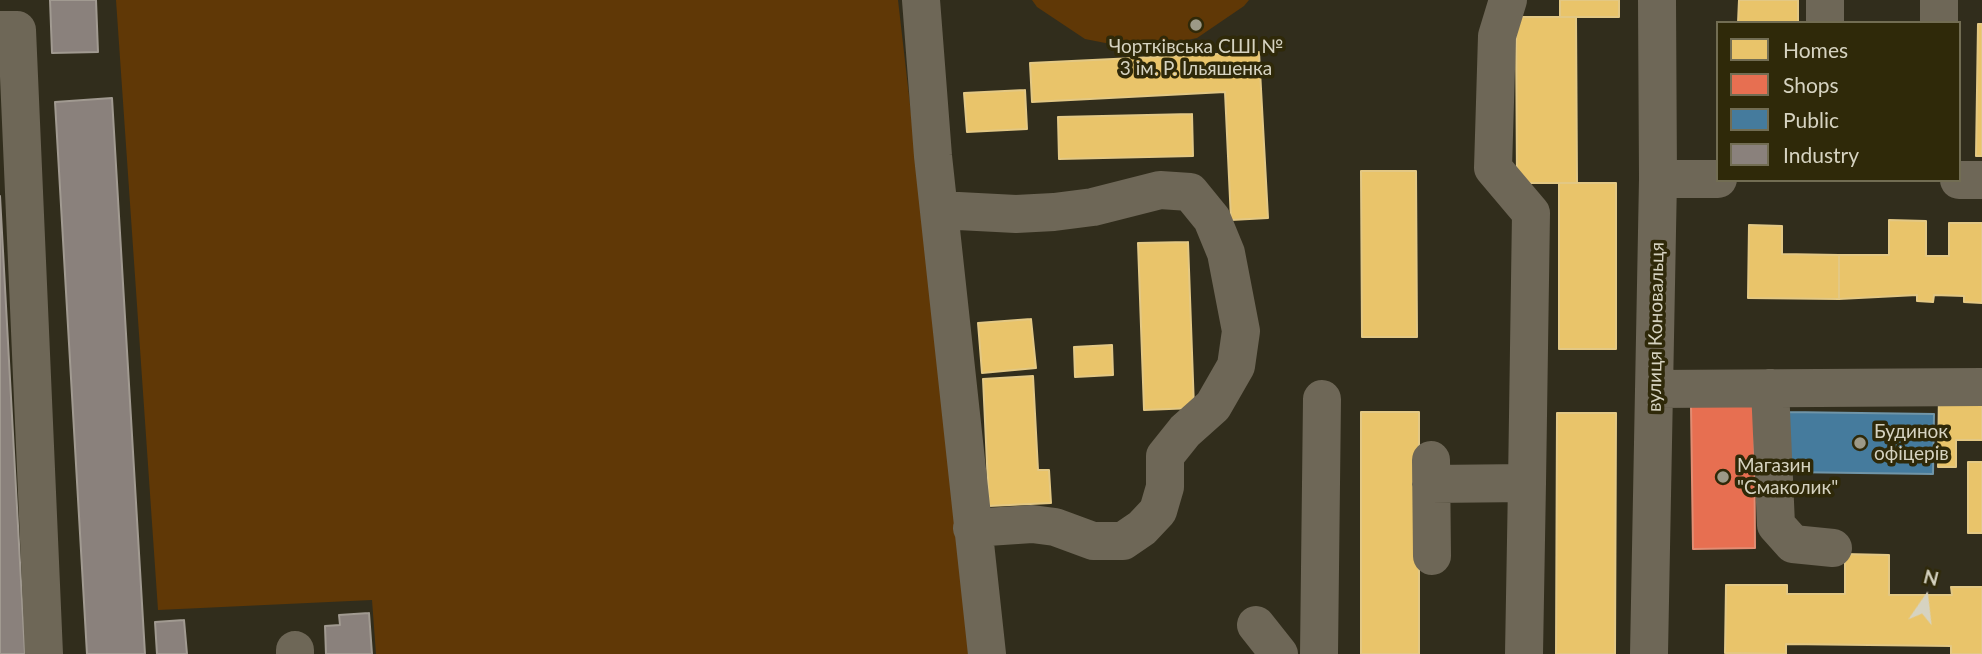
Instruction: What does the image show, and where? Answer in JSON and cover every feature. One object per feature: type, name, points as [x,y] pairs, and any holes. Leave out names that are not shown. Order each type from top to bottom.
[{"type":"street","points":[[921,0],[939,210],[987,654]]},
{"type":"street","points":[[1508,0],[1497,36],[1493,168],[1531,213],[1524,654]]},
{"type":"street","name":"вулиця Коновальця","points":[[1649,654],[1658,178],[1657,0]]},
{"type":"street","points":[[1825,0],[1825,21]]},
{"type":"street","points":[[1939,0],[1939,21]]},
{"type":"street","points":[[0,30],[17,30],[44,654]]},
{"type":"street","points":[[1658,178],[1716,179]]},
{"type":"street","points":[[1961,180],[1982,180]]},
{"type":"street","points":[[939,210],[1003,214],[1054,212],[1115,202],[1160,190],[1190,192],[1212,219],[1226,253],[1241,331],[1236,366],[1213,406],[1185,432],[1165,456],[1165,487],[1158,511],[1142,528],[1123,541],[1093,541],[1055,527],[1032,524],[972,528]]},
{"type":"street","points":[[1654,389],[1982,387]]},
{"type":"street","points":[[1770,388],[1776,525],[1793,544],[1833,548]]},
{"type":"street","points":[[1319,654],[1322,399]]},
{"type":"street","points":[[1432,556],[1431,471],[1527,482]]},
{"type":"shaded area","points":[[116,0],[898,0],[973,654],[376,654],[372,600],[158,610]]},
{"type":"shaded area","points":[[1032,0],[1249,0],[1197,38],[1141,50],[1085,39],[1037,7]]},
{"type":"building: Homes","points":[[1560,0],[1619,0],[1619,17],[1560,17]]},
{"type":"building: Homes","points":[[1739,0],[1798,0],[1798,21],[1738,21]]},
{"type":"building: Homes","points":[[1516,17],[1576,17],[1577,183],[1517,183]]},
{"type":"building: Homes","points":[[1978,24],[1982,24],[1982,156],[1976,156]]},
{"type":"building: Homes","points":[[1259,52],[1268,218],[1231,220],[1225,92],[1032,102],[1030,63]]},
{"type":"building: Homes","points":[[1025,90],[1027,129],[967,132],[964,93]]},
{"type":"building: Homes","points":[[1192,114],[1193,156],[1059,159],[1058,117]]},
{"type":"building: Homes","points":[[1361,171],[1416,171],[1417,337],[1362,337]]},
{"type":"building: Homes","points":[[1559,183],[1616,183],[1616,349],[1559,349]]},
{"type":"building: Homes","points":[[1889,220],[1926,221],[1926,256],[1949,256],[1949,223],[1982,223],[1982,303],[1964,302],[1964,296],[1934,295],[1933,302],[1917,301],[1917,295],[1839,299],[1839,255],[1889,255]]},
{"type":"building: Homes","points":[[1749,225],[1782,226],[1782,254],[1839,255],[1839,299],[1748,298]]},
{"type":"building: Homes","points":[[1188,242],[1194,408],[1144,410],[1138,243]]},
{"type":"building: Homes","points":[[1031,319],[1036,368],[982,373],[978,323]]},
{"type":"building: Homes","points":[[1112,345],[1113,375],[1075,377],[1074,347]]},
{"type":"building: Homes","points":[[1033,376],[1038,470],[1049,470],[1051,503],[989,506],[983,379]]},
{"type":"building: Homes","points":[[1939,391],[1982,392],[1982,440],[1956,440],[1956,467],[1938,467]]},
{"type":"building: Homes","points":[[1361,412],[1419,412],[1419,654],[1361,654]]},
{"type":"building: Homes","points":[[1557,413],[1616,413],[1615,654],[1556,654]]},
{"type":"building: Homes","points":[[1968,462],[1982,462],[1982,533],[1968,533]]},
{"type":"building: Homes","points":[[1845,554],[1889,555],[1889,595],[1952,595],[1951,587],[1982,587],[1982,654],[1951,654],[1951,646],[1786,644],[1786,654],[1725,653],[1726,585],[1787,585],[1787,594],[1845,594]]},
{"type":"building: Shops","name":"Магазин \"Смаколик\"","points":[[1754,405],[1755,548],[1693,549],[1691,406]]},
{"type":"building: Public","name":"Будинок офіцерів","points":[[1787,412],[1934,414],[1933,474],[1786,472]]},
{"type":"building: Industry","points":[[50,0],[96,0],[98,52],[52,53]]},
{"type":"building: Industry","points":[[112,98],[145,654],[87,654],[55,102]]},
{"type":"building: Industry","points":[[0,196],[25,654],[0,654]]},
{"type":"building: Industry","points":[[369,613],[372,654],[326,654],[325,626],[340,625],[339,615]]},
{"type":"building: Industry","points":[[184,620],[187,654],[157,654],[155,622]]},
{"type":"place","name":"Чортківська СШІ № 3 ім. Р. Ільяшенка","points":[[1196,25]]},
{"type":"place","name":"Будинок офіцерів","points":[[1860,443]]},
{"type":"place","name":"Магазин \"Смаколик\"","points":[[1723,477]]}]
